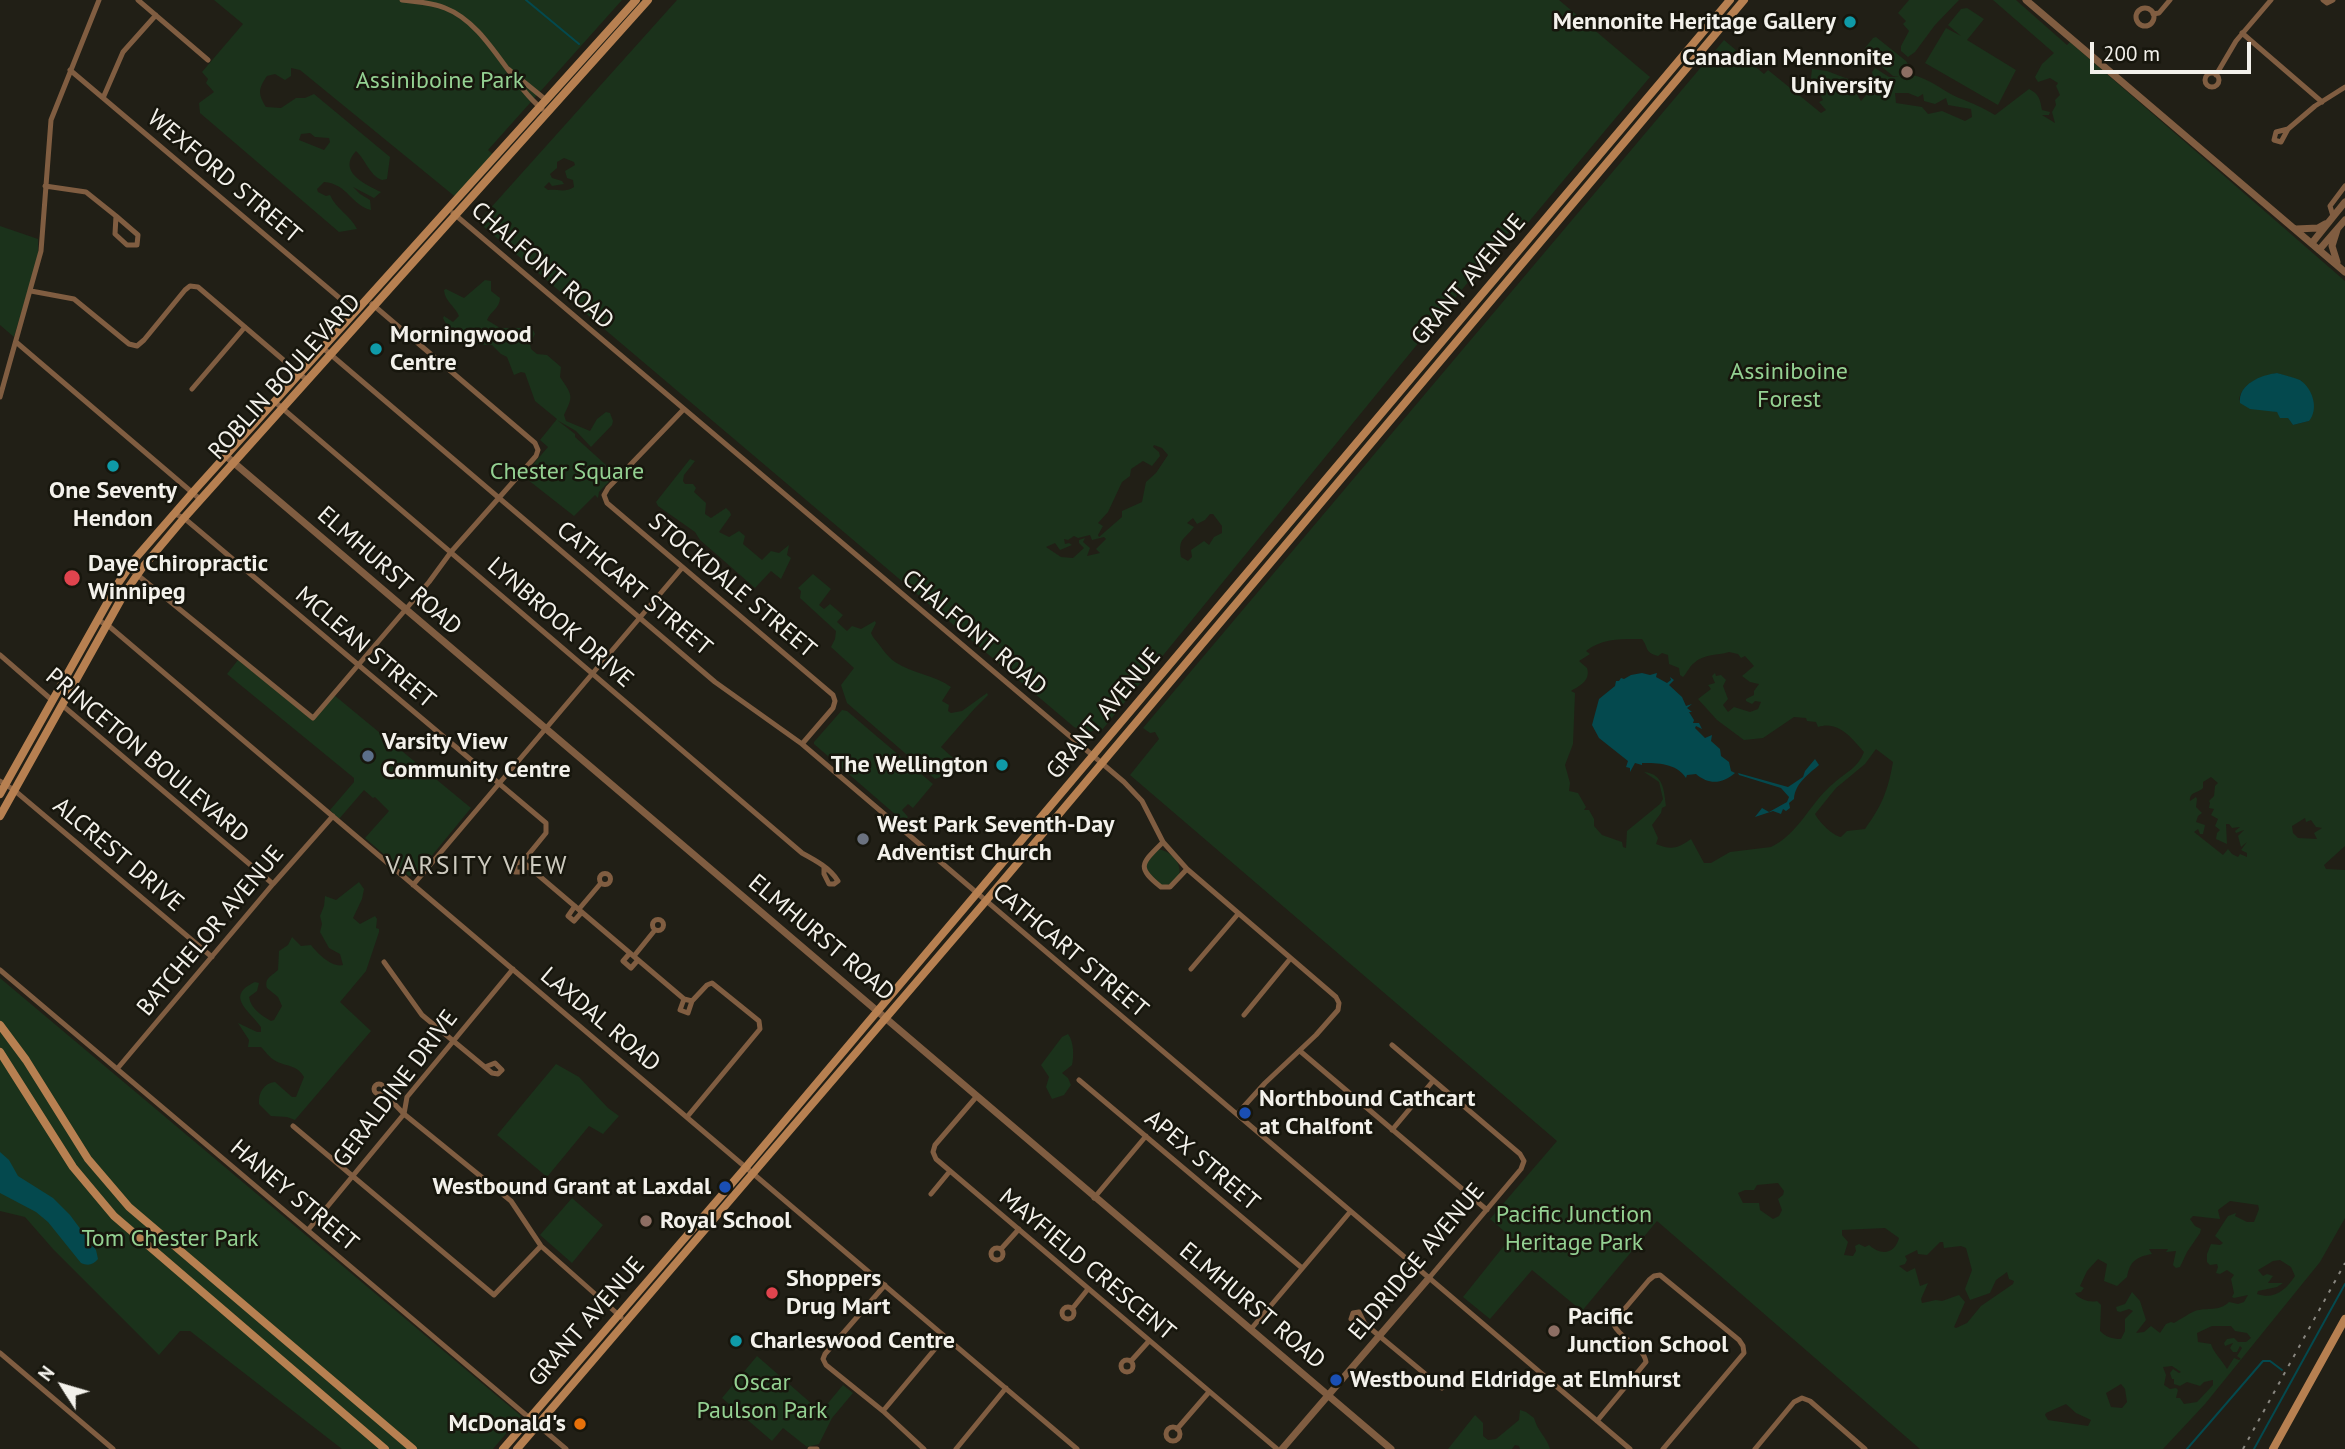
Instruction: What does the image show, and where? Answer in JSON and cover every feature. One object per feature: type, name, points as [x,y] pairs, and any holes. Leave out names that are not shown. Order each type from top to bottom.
[{"type":"main road","name":"ROBLIN BOULEVARD","points":[[547,107],[636,0]]},
{"type":"main road","name":"ROBLIN BOULEVARD","points":[[0,794],[3,783],[129,568],[192,492],[300,374],[327,351],[547,107],[648,0]]},
{"type":"main road","name":"GRANT AVENUE","points":[[503,1449],[746,1167],[1730,0]]},
{"type":"main road","name":"GRANT AVENUE","points":[[517,1449],[985,902],[1744,0]]},
{"type":"main road","name":"ROBLIN BOULEVARD","points":[[0,816],[137,575],[184,518],[308,381],[356,312],[370,302]]},
{"type":"main road","points":[[0,1025],[26,1060],[88,1159],[129,1207],[413,1449]]},
{"type":"main road","points":[[0,1052],[73,1167],[114,1216],[386,1449]]},
{"type":"main road","points":[[806,1095],[813,1102]]},
{"type":"main road","points":[[2273,1449],[2345,1318]]},
{"type":"street","points":[[0,397],[31,291],[42,242],[49,126],[99,0]]},
{"type":"street","points":[[138,0],[208,60]]},
{"type":"street","points":[[402,0],[435,4],[457,14],[478,32],[515,81],[547,107]]},
{"type":"street","points":[[2026,0],[2344,271]]},
{"type":"street","points":[[2153,14],[2160,13],[2170,0]]},
{"type":"street","points":[[2216,75],[2242,33],[2271,0]]},
{"type":"street","points":[[2323,0],[2327,3],[2333,0]]},
{"type":"street","points":[[103,98],[124,52],[156,15]]},
{"type":"street","points":[[2242,33],[2322,102]]},
{"type":"street","name":"WEXFORD STREET","points":[[70,70],[356,312]]},
{"type":"street","points":[[2288,129],[2345,87]]},
{"type":"street","points":[[45,186],[86,192],[116,216],[138,235],[136,245],[127,245],[115,234],[116,216]]},
{"type":"street","points":[[2331,219],[2330,206],[2345,186]]},
{"type":"street","points":[[2312,243],[2345,202]]},
{"type":"street","name":"CHALFONT ROAD","points":[[452,213],[1101,763],[1143,801],[1163,842],[1187,869],[1336,997],[1338,1010],[1237,1114]]},
{"type":"street","points":[[2296,229],[2318,228],[2331,219]]},
{"type":"street","points":[[2319,250],[2342,224]]},
{"type":"street","points":[[2342,224],[2332,246],[2333,255],[2344,271]]},
{"type":"street","points":[[31,291],[74,299],[129,344],[137,346],[185,290],[194,286],[202,289],[308,381]]},
{"type":"street","points":[[129,568],[313,718],[451,552],[536,456],[538,450],[536,443],[370,302]]},
{"type":"street","points":[[192,389],[245,327]]},
{"type":"street","points":[[16,342],[201,500]]},
{"type":"street","name":"CATHCART STREET","points":[[327,351],[715,682],[802,744],[976,895],[1630,1449]]},
{"type":"street","name":"LYNBROOK DRIVE","points":[[275,402],[802,853],[824,867]]},
{"type":"street","name":"STOCKDALE STREET","points":[[683,410],[604,495],[607,503],[833,695],[833,708],[802,744]]},
{"type":"street","name":"ELMHURST ROAD","points":[[226,456],[1391,1449]]},
{"type":"street","name":"MCLEAN STREET","points":[[174,514],[184,518],[546,823],[546,833],[524,860]]},
{"type":"street","points":[[413,885],[682,568]]},
{"type":"street","name":"LAXDAL ROAD","points":[[98,620],[754,1173],[1006,1388],[1066,1444],[1077,1449]]},
{"type":"street","name":"PRINCETON BOULEVARD","points":[[0,655],[273,884]]},
{"type":"street","name":"ALCREST DRIVE","points":[[3,783],[212,957]]},
{"type":"street","name":"BATCHELOR AVENUE","points":[[117,1069],[333,816]]},
{"type":"street","points":[[1163,842],[1145,860],[1144,874],[1161,887],[1170,887],[1187,869]]},
{"type":"street","points":[[528,866],[521,872],[515,872],[515,864],[524,860],[684,999],[692,1001]]},
{"type":"street","points":[[579,909],[601,883]]},
{"type":"street","points":[[1191,969],[1238,914]]},
{"type":"street","points":[[634,956],[655,930]]},
{"type":"street","points":[[1244,1015],[1290,958]]},
{"type":"street","points":[[384,962],[422,1015],[485,1067]]},
{"type":"street","name":"GERALDINE DRIVE","points":[[308,1230],[404,1114],[407,1097],[513,969]]},
{"type":"street","name":"HANEY STREET","points":[[0,970],[566,1449]]},
{"type":"street","points":[[684,999],[680,1010],[688,1013],[692,1001],[707,985],[716,984],[759,1021],[760,1029],[687,1116]]},
{"type":"street","points":[[1392,1045],[1433,1081],[1392,1130]]},
{"type":"street","points":[[1300,1051],[1487,1210]]},
{"type":"street","name":"APEX STREET","points":[[1079,1080],[1302,1268]]},
{"type":"street","name":"ELDRIDGE AVENUE","points":[[1279,1449],[1329,1396],[1521,1169],[1524,1161],[1520,1154],[1433,1081]]},
{"type":"street","points":[[383,1092],[404,1114],[511,1201],[541,1246],[626,1321]]},
{"type":"street","name":"MAYFIELD CRESCENT","points":[[976,1096],[933,1148],[934,1156],[1279,1449]]},
{"type":"street","points":[[293,1126],[494,1295],[541,1246]]},
{"type":"street","points":[[1094,1198],[1146,1136]]},
{"type":"street","points":[[931,1194],[950,1171]]},
{"type":"street","points":[[1251,1329],[1350,1212]]},
{"type":"street","points":[[1001,1249],[1019,1229]]},
{"type":"street","points":[[1597,1421],[1646,1362],[1643,1352],[1617,1330],[1616,1319],[1649,1280],[1660,1275],[1739,1340],[1744,1353],[1664,1449]]},
{"type":"street","points":[[884,1285],[823,1359],[826,1365],[883,1411],[924,1449]]},
{"type":"street","points":[[1072,1309],[1088,1289]]},
{"type":"street","points":[[1365,1325],[1442,1388]]},
{"type":"street","points":[[883,1411],[946,1337]]},
{"type":"street","points":[[1131,1361],[1149,1340]]},
{"type":"street","points":[[0,1353],[113,1449]]},
{"type":"street","points":[[956,1449],[1006,1388]]},
{"type":"street","points":[[1177,1429],[1209,1392]]},
{"type":"street","points":[[1755,1449],[1794,1402],[1802,1398],[1810,1401],[1865,1449]]},
{"type":"street","points":[[810,1449],[817,1449]]},
{"type":"green space","name":"Assiniboine Park","points":[[214,0],[622,0],[488,150],[496,157],[458,199],[300,70],[291,68],[291,76],[285,80],[275,74],[267,76],[260,92],[266,107],[281,108],[296,98],[314,94],[390,157],[387,179],[382,180],[374,175],[356,151],[351,158],[351,171],[355,176],[381,192],[374,198],[353,187],[370,200],[371,210],[332,184],[324,182],[317,189],[326,196],[330,195],[357,229],[339,232],[200,113],[199,103],[214,92],[206,83],[208,79],[202,72],[243,24]],"holes":[[[310,133],[315,137],[329,138],[330,142],[324,150],[299,140],[301,134]]]},
{"type":"green space","points":[[677,0],[1559,0],[1650,77],[1521,231],[1514,226],[1102,730],[1088,733],[1074,727],[478,222]],"holes":[[[564,158],[574,162],[575,165],[565,171],[567,178],[573,180],[574,187],[568,190],[548,190],[544,187],[549,182],[552,186],[564,184],[550,174],[557,168],[557,162]],[[1153,447],[1162,448],[1168,455],[1146,482],[1142,502],[1122,511],[1122,517],[1099,537],[1103,526],[1098,523],[1108,512],[1122,482],[1130,476],[1131,469],[1143,461],[1152,466],[1160,456]],[[1213,514],[1222,526],[1222,533],[1214,537],[1209,545],[1204,541],[1191,550],[1192,557],[1188,561],[1181,557],[1180,551],[1183,540],[1194,527],[1187,523],[1193,518],[1197,524]],[[1090,535],[1092,540],[1104,537],[1106,539],[1096,549],[1100,553],[1087,556],[1090,548],[1083,542],[1085,538],[1079,540],[1084,548],[1073,558],[1061,557],[1046,547],[1055,543],[1060,550],[1072,545],[1065,544],[1064,539],[1068,540],[1074,536],[1078,538]]]},
{"type":"green space","points":[[1909,0],[1959,0],[1908,57],[1901,51],[1901,46],[1909,31],[1903,24],[1906,21],[1898,13]]},
{"type":"green space","name":"Assiniboine Forest","points":[[1993,0],[2016,0],[2067,45],[2070,42],[2345,281],[2345,846],[2324,865],[2326,869],[2345,870],[2345,1218],[2320,1262],[2205,1404],[2163,1449],[1920,1449],[1657,1221],[1582,1311],[1532,1270],[1490,1319],[1463,1297],[1511,1237],[1490,1219],[1557,1141],[1130,775],[1159,739],[1155,732],[1150,733],[1143,728],[1724,40],[1764,74],[1768,70],[1821,113],[1826,110],[1819,102],[1823,100],[1811,78],[1812,69],[1848,79],[1861,101],[1875,85],[1872,72],[1875,68],[1889,77],[1899,77],[1893,76],[1865,53],[1865,48],[1876,37],[1906,61],[1906,69],[1910,66],[1912,75],[1995,115],[2029,89],[2038,97],[2042,110],[2050,112],[2049,115],[2042,115],[2055,123],[2052,112],[2056,105],[2055,100],[2060,95],[2056,86],[2058,83],[2050,78],[2038,82],[2035,77],[2042,64],[2054,53]],"holes":[[[1895,93],[1908,93],[1918,97],[1923,94],[1924,101],[1935,104],[1946,98],[1948,105],[1971,109],[1972,117],[1965,121],[1942,111],[1928,114],[1922,107],[1896,103]],[[2277,373],[2302,381],[2309,421],[2293,425],[2288,418],[2283,418],[2277,412],[2239,400],[2244,389],[2259,379]],[[1642,639],[1651,653],[1658,656],[1662,653],[1668,655],[1669,664],[1679,668],[1683,677],[1692,665],[1702,658],[1729,652],[1738,654],[1741,658],[1745,656],[1754,666],[1742,676],[1759,684],[1754,695],[1746,701],[1752,704],[1755,701],[1761,702],[1758,709],[1750,712],[1734,707],[1728,712],[1723,705],[1728,699],[1723,686],[1726,680],[1715,673],[1712,676],[1715,683],[1708,685],[1711,689],[1698,699],[1717,720],[1744,740],[1763,738],[1794,717],[1806,718],[1807,721],[1816,722],[1818,727],[1825,725],[1838,728],[1864,752],[1855,766],[1826,790],[1781,841],[1771,847],[1730,852],[1711,863],[1704,863],[1691,839],[1674,848],[1656,844],[1658,838],[1652,825],[1666,806],[1665,795],[1662,784],[1656,776],[1644,772],[1659,782],[1663,799],[1627,831],[1626,848],[1623,847],[1622,842],[1602,835],[1594,826],[1589,810],[1584,810],[1586,807],[1578,793],[1569,791],[1570,783],[1565,765],[1573,744],[1575,693],[1571,691],[1584,683],[1588,673],[1587,668],[1579,661],[1590,654],[1586,651],[1592,647],[1605,641]],[[1876,749],[1893,762],[1884,797],[1865,829],[1847,831],[1841,837],[1826,828],[1815,814],[1836,788],[1865,764]],[[2211,777],[2218,783],[2214,796],[2209,801],[2209,808],[2214,809],[2211,815],[2218,819],[2215,826],[2220,830],[2216,839],[2227,844],[2226,824],[2232,828],[2240,827],[2235,831],[2244,830],[2238,836],[2241,847],[2247,842],[2241,850],[2247,853],[2247,857],[2240,854],[2238,857],[2228,849],[2223,855],[2194,832],[2198,829],[2200,834],[2203,834],[2205,825],[2196,822],[2202,813],[2196,807],[2196,797],[2190,801],[2192,794],[2203,788],[2203,782]],[[2305,818],[2306,822],[2311,820],[2316,827],[2322,828],[2314,833],[2317,839],[2298,838],[2293,833],[2292,826]],[[1778,1183],[1784,1191],[1778,1199],[1782,1210],[1779,1216],[1773,1219],[1760,1210],[1759,1203],[1743,1203],[1738,1193],[1754,1190],[1757,1185]],[[2230,1201],[2258,1205],[2254,1222],[2247,1222],[2235,1216],[2236,1213],[2228,1216],[2215,1236],[2223,1243],[2211,1244],[2207,1254],[2207,1262],[2210,1265],[2217,1264],[2216,1273],[2227,1270],[2234,1275],[2231,1279],[2234,1293],[2232,1297],[2248,1295],[2244,1302],[2229,1302],[2217,1308],[2195,1311],[2174,1323],[2166,1324],[2160,1333],[2151,1326],[2144,1332],[2136,1333],[2146,1320],[2140,1301],[2132,1292],[2125,1304],[2116,1307],[2120,1312],[2129,1309],[2133,1311],[2125,1319],[2125,1331],[2121,1339],[2102,1333],[2101,1305],[2097,1301],[2081,1299],[2075,1293],[2084,1288],[2080,1286],[2087,1271],[2098,1259],[2107,1264],[2104,1281],[2117,1286],[2127,1277],[2135,1261],[2152,1254],[2149,1249],[2176,1251],[2173,1265],[2180,1267],[2200,1233],[2201,1229],[2190,1219],[2193,1216],[2220,1219],[2218,1210]],[[1885,1228],[1899,1238],[1887,1252],[1859,1244],[1855,1246],[1853,1256],[1844,1255],[1848,1242],[1842,1235],[1842,1230]],[[1940,1242],[1943,1242],[1944,1248],[1966,1248],[1972,1270],[1965,1289],[1970,1300],[1990,1293],[1996,1280],[2007,1272],[2009,1279],[2014,1281],[2013,1284],[1981,1306],[1967,1323],[1956,1328],[1954,1327],[1965,1302],[1959,1295],[1942,1301],[1922,1303],[1921,1299],[1928,1283],[1920,1286],[1915,1268],[1907,1272],[1899,1266],[1905,1264],[1905,1256],[1917,1250],[1918,1254],[1927,1255]],[[2280,1260],[2291,1267],[2295,1276],[2288,1286],[2269,1296],[2257,1294],[2258,1291],[2283,1283],[2268,1283],[2273,1276],[2263,1276],[2258,1270]],[[2212,1326],[2231,1326],[2235,1331],[2247,1333],[2251,1338],[2246,1342],[2227,1339],[2225,1346],[2233,1343],[2230,1348],[2233,1352],[2237,1352],[2240,1346],[2242,1348],[2237,1356],[2241,1359],[2234,1358],[2227,1369],[2211,1344],[2198,1342],[2197,1333]],[[2172,1366],[2181,1372],[2173,1369],[2170,1373],[2174,1384],[2180,1386],[2187,1382],[2200,1386],[2213,1380],[2213,1385],[2197,1402],[2184,1404],[2180,1398],[2176,1398],[2176,1388],[2170,1389],[2164,1385],[2166,1375],[2163,1367]],[[2121,1384],[2125,1389],[2127,1402],[2122,1408],[2111,1407],[2106,1393]],[[2066,1404],[2076,1413],[2091,1420],[2088,1426],[2048,1420],[2046,1413]]]},
{"type":"green space","points":[[1967,8],[1984,19],[1967,40],[2016,70],[1998,105],[1925,63],[1946,28],[1961,36],[1948,25],[1961,9]]},
{"type":"green space","points":[[0,226],[38,239],[38,256],[14,337],[0,325]]},
{"type":"green space","name":"Chester Square","points":[[485,280],[491,281],[491,291],[500,298],[487,320],[500,328],[532,328],[535,334],[530,344],[531,349],[537,354],[547,355],[561,367],[560,377],[570,395],[564,415],[566,421],[590,431],[597,419],[606,412],[610,413],[612,425],[591,447],[576,431],[557,420],[616,474],[599,492],[598,498],[595,495],[574,516],[523,476],[548,447],[540,440],[557,419],[535,401],[525,373],[514,375],[507,357],[492,345],[470,341],[457,334],[443,318],[444,316],[453,322],[459,316],[446,298],[444,290],[464,298]]},
{"type":"green space","points":[[690,459],[695,461],[684,475],[683,481],[685,484],[693,484],[696,488],[694,492],[706,503],[705,514],[711,518],[726,508],[730,512],[731,515],[719,532],[729,537],[739,531],[745,536],[743,544],[762,560],[771,551],[779,553],[789,545],[787,555],[791,558],[781,579],[771,571],[755,588],[700,540],[695,532],[658,506],[656,502]]},
{"type":"green space","points":[[813,574],[831,589],[819,605],[824,609],[830,604],[843,615],[837,622],[847,631],[852,626],[861,629],[875,621],[871,633],[892,660],[951,687],[942,701],[949,705],[948,711],[962,711],[987,693],[941,747],[963,767],[962,769],[935,779],[847,703],[841,685],[854,668],[831,647],[836,631],[800,598],[801,591],[798,588]]},
{"type":"green space","name":"Varsity View Community Centre","points":[[238,660],[313,720],[334,695],[471,808],[416,875],[409,876],[365,838],[389,811],[375,797],[364,790],[339,819],[330,810],[354,782],[354,778],[227,674]]},
{"type":"green space","points":[[842,710],[847,711],[933,784],[913,808],[908,804],[902,810],[908,817],[904,822],[814,744]]},
{"type":"green space","points":[[1158,849],[1172,856],[1179,867],[1177,879],[1162,886],[1147,873],[1146,864]]},
{"type":"green space","points":[[359,882],[364,889],[353,918],[360,924],[375,916],[379,932],[366,971],[340,1002],[371,1031],[295,1120],[271,1116],[259,1104],[262,1089],[275,1082],[292,1097],[296,1097],[304,1077],[294,1068],[272,1059],[261,1047],[248,1047],[249,1040],[238,1023],[257,1032],[261,1032],[261,1027],[242,1004],[241,993],[255,982],[259,983],[257,991],[249,997],[250,1001],[260,1014],[271,1021],[274,1020],[282,1006],[278,997],[267,988],[267,982],[278,970],[279,951],[288,945],[292,937],[301,946],[311,945],[330,962],[343,965],[340,954],[329,948],[320,932],[320,916],[325,896],[336,900]]},
{"type":"green space","name":"Tom Chester Park","points":[[0,978],[521,1416],[493,1449],[342,1449],[190,1331],[180,1331],[159,1355],[53,1249],[25,1217],[0,1211]]},
{"type":"green space","points":[[1068,1034],[1073,1061],[1062,1073],[1071,1085],[1064,1095],[1052,1099],[1046,1087],[1049,1077],[1041,1065],[1062,1037]]},
{"type":"green space","points":[[556,1064],[579,1077],[619,1116],[603,1134],[589,1126],[547,1177],[497,1135]]},
{"type":"green space","points":[[572,1198],[603,1225],[572,1263],[540,1235]]},
{"type":"green space","name":"Oscar Paulson Park","points":[[757,1356],[812,1404],[824,1408],[843,1385],[853,1393],[832,1418],[819,1444],[807,1447],[783,1428],[772,1441],[722,1398]]},
{"type":"green space","points":[[1520,1410],[1534,1418],[1550,1449],[1520,1449],[1515,1445],[1512,1449],[1448,1449],[1475,1415],[1483,1423],[1483,1436],[1488,1440],[1496,1439],[1519,1420]]},
{"type":"water","points":[[2277,373],[2305,384],[2314,405],[2309,421],[2293,425],[2288,418],[2280,418],[2277,412],[2250,409],[2240,403],[2240,396],[2247,386],[2258,378]]},
{"type":"water","points":[[1642,673],[1657,673],[1656,677],[1667,683],[1671,680],[1670,677],[1674,680],[1669,685],[1682,697],[1686,706],[1692,704],[1687,708],[1692,712],[1689,712],[1693,723],[1699,723],[1702,729],[1696,726],[1695,728],[1705,738],[1712,735],[1711,741],[1720,749],[1721,756],[1729,762],[1731,771],[1735,773],[1721,781],[1711,782],[1696,774],[1687,775],[1686,778],[1677,769],[1660,764],[1635,763],[1630,772],[1630,768],[1626,767],[1628,761],[1599,738],[1592,725],[1599,699],[1615,686],[1616,681]]},
{"type":"water","points":[[1815,759],[1819,765],[1800,784],[1794,799],[1789,803],[1790,808],[1786,811],[1783,809],[1781,814],[1773,811],[1755,817],[1762,808],[1769,812],[1787,802],[1789,797],[1781,788],[1738,773],[1788,787],[1803,777]]},
{"type":"water","points":[[0,1152],[9,1160],[18,1176],[53,1198],[70,1215],[96,1250],[96,1261],[90,1264],[81,1263],[48,1222],[36,1212],[0,1193]]},
{"type":"waterway","points":[[526,0],[579,44]]},
{"type":"waterway","points":[[2254,1449],[2345,1284]]},
{"type":"waterway","points":[[2187,1449],[2263,1361],[2270,1361],[2282,1370]]},
{"type":"railway","points":[[2243,1449],[2345,1263]]},
{"type":"place","name":"Mennonite Heritage Gallery","points":[[1850,22]]},
{"type":"place","name":"Canadian Mennonite University","points":[[1907,72]]},
{"type":"place","name":"Morningwood Centre","points":[[376,349]]},
{"type":"place","name":"One Seventy Hendon","points":[[113,466]]},
{"type":"place","name":"Daye Chiropractic Winnipeg","points":[[72,578]]},
{"type":"place","name":"Varsity View Community Centre","points":[[368,756]]},
{"type":"place","name":"The Wellington","points":[[1002,765]]},
{"type":"place","name":"West Park Seventh-Day Adventist Church","points":[[863,839]]},
{"type":"place","name":"Northbound Cathcart at Chalfont","points":[[1245,1113]]},
{"type":"place","name":"Westbound Grant at Laxdal","points":[[725,1187]]},
{"type":"place","name":"Royal School","points":[[646,1221]]},
{"type":"place","name":"Shoppers Drug Mart","points":[[772,1293]]},
{"type":"place","name":"Pacific Junction School","points":[[1554,1331]]},
{"type":"place","name":"Charleswood Centre","points":[[736,1341]]},
{"type":"place","name":"Westbound Eldridge at Elmhurst","points":[[1336,1380]]},
{"type":"place","name":"McDonald's","points":[[580,1424]]},
{"type":"district","name":"VARSITY VIEW","points":[[477,867]]},
{"type":"park label","name":"Pacific Junction Heritage Park","points":[[1574,1229]]}]
